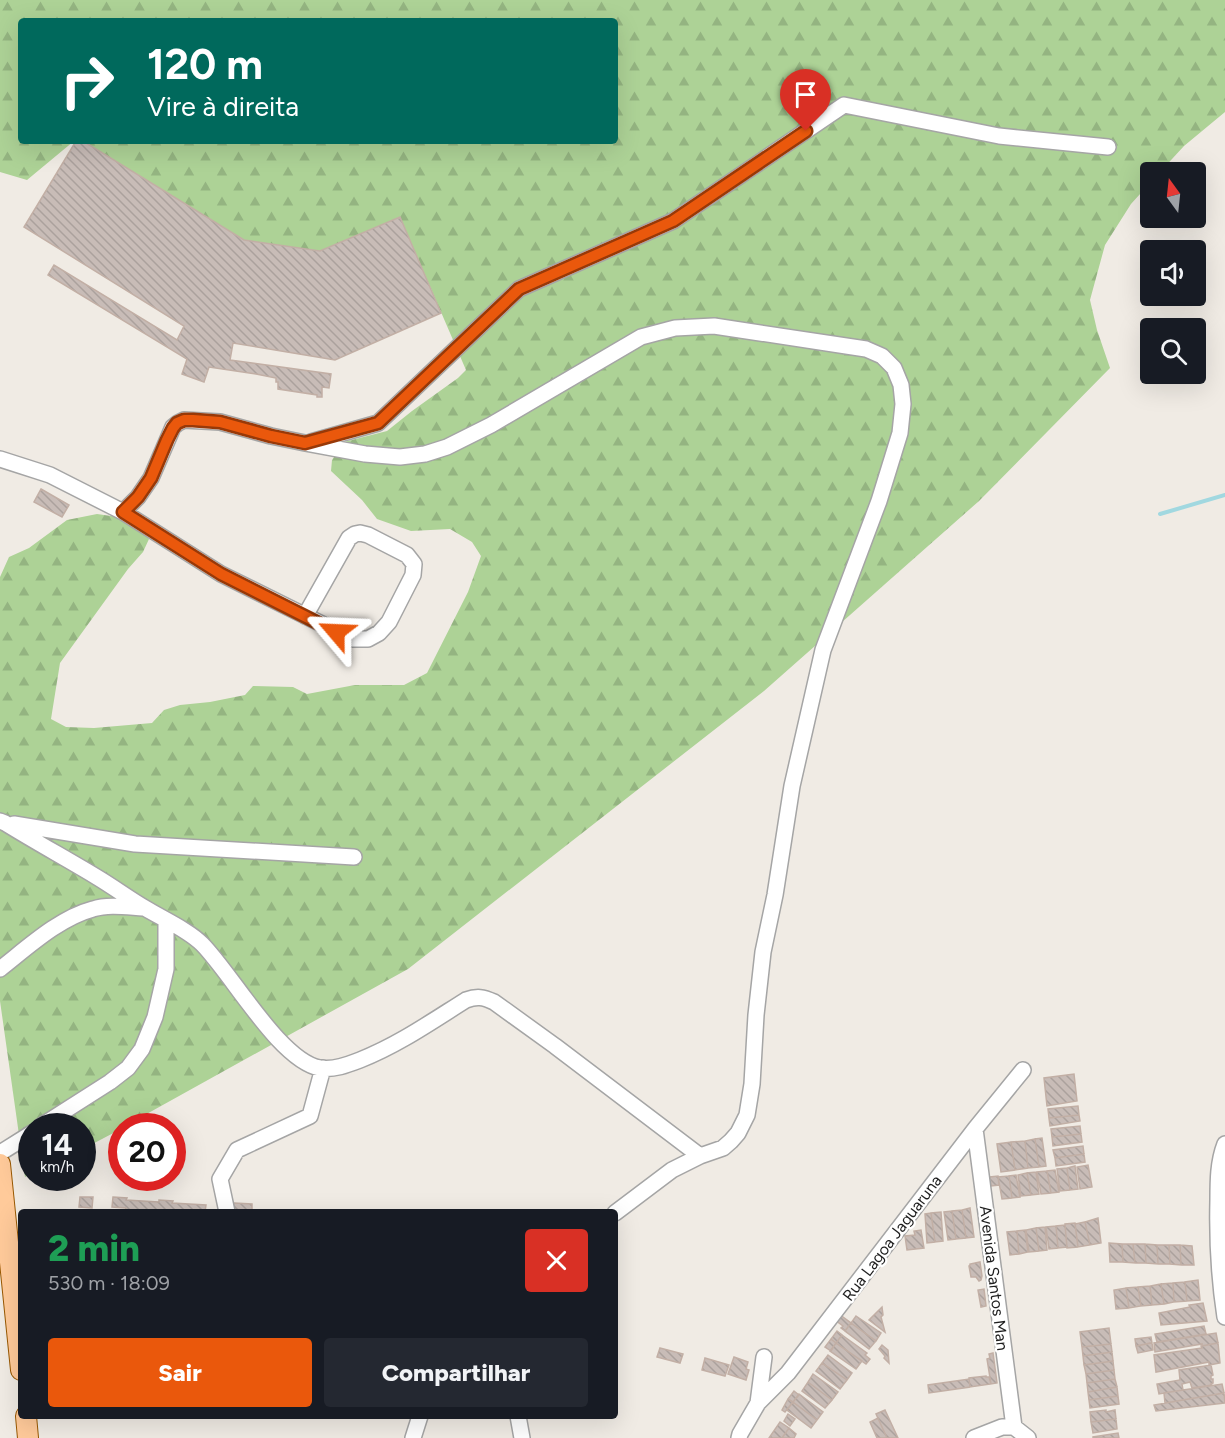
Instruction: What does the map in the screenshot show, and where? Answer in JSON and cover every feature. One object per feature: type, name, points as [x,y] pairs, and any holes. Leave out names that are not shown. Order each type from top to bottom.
[{"type":"main road","points":[[0,1164],[18,1341]]},
{"type":"main road","points":[[26,1419],[28,1438]]},
{"type":"street","points":[[305,443],[378,423],[519,289],[673,221],[844,105],[999,136],[1108,147]]},
{"type":"street","points":[[123,512],[138,497],[151,478],[173,428],[184,420],[220,422],[271,436],[365,454],[400,457],[424,454],[447,447],[491,425],[641,337],[675,328],[714,326],[866,349],[882,356],[894,368],[901,385],[903,404],[900,433],[879,501],[823,650],[792,786],[775,895],[763,952],[752,1084],[747,1115],[738,1132],[723,1148],[672,1170],[618,1211]]},
{"type":"street","points":[[0,459],[50,475],[123,512],[221,574],[304,616],[352,639],[368,639],[379,633],[389,622],[413,575],[414,564],[407,555],[378,540],[368,535],[354,534],[349,538],[304,616]]},
{"type":"street","points":[[2,822],[95,876],[200,942],[274,1035],[293,1054],[310,1065],[329,1069],[375,1054],[407,1038],[466,1000],[484,997],[555,1046],[700,1156]]},
{"type":"street","points":[[2,822],[135,844],[354,857]]},
{"type":"street","points":[[0,969],[52,930],[93,908],[144,908]]},
{"type":"street","points":[[61,1113],[128,1068],[142,1049],[155,1017],[166,969],[166,920]]},
{"type":"street","points":[[226,1209],[220,1179],[237,1149],[310,1116],[324,1068]]},
{"type":"street","name":"Rua Lagoa Jaguaruna","points":[[758,1403],[788,1373],[1023,1070]]},
{"type":"street","name":"Avenida Santos Man","points":[[975,1129],[1014,1427]]},
{"type":"street","points":[[0,1153],[18,1142]]},
{"type":"street","points":[[1225,1144],[1218,1178],[1217,1242],[1225,1317]]},
{"type":"street","points":[[739,1438],[758,1403],[765,1357]]},
{"type":"street","points":[[413,1438],[419,1419]]},
{"type":"street","points":[[519,1419],[522,1438]]},
{"type":"street","points":[[974,1438],[1002,1427],[1014,1427],[1028,1438]]},
{"type":"green space","points":[[0,0],[1225,0],[1225,112],[1184,146],[1169,162],[1140,162],[1140,194],[1105,245],[1090,300],[1110,368],[979,501],[764,691],[408,969],[148,1113],[108,1113],[108,1136],[96,1142],[96,1113],[18,1113],[18,1128],[0,1001],[0,577],[9,557],[29,548],[67,520],[97,514],[118,517],[141,531],[149,539],[143,552],[128,569],[60,663],[51,719],[66,727],[94,728],[152,723],[164,710],[180,705],[245,695],[253,686],[293,687],[307,694],[355,685],[404,685],[427,673],[468,592],[481,556],[472,542],[450,529],[411,531],[377,519],[362,500],[331,471],[332,460],[344,442],[387,431],[466,370],[400,217],[320,251],[244,240],[88,144],[618,144],[618,18],[18,18],[18,144],[70,144],[27,180],[0,172]]},
{"type":"building","points":[[74,144],[88,144],[244,240],[320,251],[400,217],[441,313],[335,360],[233,343],[230,360],[331,374],[329,388],[322,387],[322,397],[278,389],[276,378],[209,367],[204,382],[182,374],[187,359],[48,275],[54,265],[177,340],[184,326],[24,227]]},
{"type":"building","points":[[41,489],[69,505],[62,517],[34,502]]},
{"type":"building","points":[[1074,1074],[1077,1101],[1047,1106],[1044,1078]]},
{"type":"building","points":[[1078,1106],[1079,1115],[1049,1118],[1048,1109]]},
{"type":"building","points":[[1079,1115],[1080,1121],[1050,1126],[1049,1118]]},
{"type":"building","points":[[1080,1126],[1081,1134],[1052,1137],[1051,1129]]},
{"type":"building","points":[[1081,1134],[1082,1142],[1053,1146],[1052,1137]]},
{"type":"building","points":[[1042,1138],[1046,1166],[1039,1167],[1035,1139]]},
{"type":"building","points":[[1035,1139],[1039,1167],[1028,1168],[1025,1141]]},
{"type":"building","points":[[1025,1141],[1028,1168],[1015,1170],[1011,1142]]},
{"type":"building","points":[[1011,1142],[1015,1170],[1001,1172],[997,1144]]},
{"type":"building","points":[[1083,1146],[1084,1154],[1055,1158],[1053,1150]]},
{"type":"building","points":[[1084,1154],[1085,1162],[1056,1166],[1055,1158]]},
{"type":"building","points":[[1088,1165],[1092,1187],[1080,1189],[1077,1167]]},
{"type":"building","points":[[1075,1166],[1078,1189],[1070,1190],[1067,1168]]},
{"type":"building","points":[[1067,1168],[1070,1190],[1060,1191],[1057,1169]]},
{"type":"building","points":[[1055,1170],[1059,1192],[1051,1193],[1047,1171]]},
{"type":"building","points":[[1047,1171],[1051,1193],[1041,1194],[1037,1172]]},
{"type":"building","points":[[1036,1172],[1039,1194],[1031,1195],[1027,1173]]},
{"type":"building","points":[[1027,1173],[1031,1195],[1021,1196],[1018,1175]]},
{"type":"building","points":[[1016,1175],[1020,1197],[1012,1198],[1009,1176]]},
{"type":"building","points":[[998,1176],[999,1185],[991,1186],[990,1177]]},
{"type":"building","points":[[1009,1176],[1012,1198],[1002,1199],[998,1177]]},
{"type":"building","points":[[80,1197],[93,1197],[92,1208],[79,1207]]},
{"type":"building","points":[[113,1197],[127,1198],[126,1200],[159,1202],[159,1200],[206,1205],[205,1209],[112,1207]]},
{"type":"building","points":[[234,1203],[252,1204],[252,1209],[233,1209]]},
{"type":"building","points":[[970,1208],[974,1237],[966,1238],[962,1210]]},
{"type":"building","points":[[962,1210],[966,1238],[956,1239],[952,1211]]},
{"type":"building","points":[[952,1211],[956,1239],[948,1240],[944,1212]]},
{"type":"building","points":[[941,1212],[943,1241],[935,1242],[931,1213]]},
{"type":"building","points":[[931,1213],[935,1242],[927,1243],[925,1214]]},
{"type":"building","points":[[1098,1218],[1101,1243],[1090,1245],[1085,1222]]},
{"type":"building","points":[[1085,1222],[1090,1245],[1078,1247],[1075,1224]]},
{"type":"building","points":[[1075,1223],[1078,1247],[1067,1248],[1065,1224]]},
{"type":"building","points":[[1065,1225],[1067,1247],[1058,1248],[1056,1226]]},
{"type":"building","points":[[1056,1226],[1058,1248],[1049,1249],[1046,1227]]},
{"type":"building","points":[[1045,1227],[1047,1250],[1039,1251],[1036,1228]]},
{"type":"building","points":[[1036,1228],[1039,1251],[1029,1252],[1026,1230]]},
{"type":"building","points":[[921,1230],[924,1248],[907,1250],[905,1236],[915,1235],[914,1231]]},
{"type":"building","points":[[1025,1230],[1028,1252],[1019,1254],[1017,1231]]},
{"type":"building","points":[[1017,1231],[1019,1254],[1010,1255],[1007,1232]]},
{"type":"building","points":[[1109,1243],[1122,1244],[1123,1262],[1110,1262]]},
{"type":"building","points":[[1122,1244],[1133,1244],[1135,1263],[1123,1262]]},
{"type":"building","points":[[1133,1244],[1145,1244],[1146,1263],[1135,1263]]},
{"type":"building","points":[[1145,1244],[1157,1245],[1158,1264],[1146,1263]]},
{"type":"building","points":[[1157,1245],[1169,1245],[1170,1264],[1158,1264]]},
{"type":"building","points":[[1169,1245],[1180,1245],[1181,1265],[1170,1264]]},
{"type":"building","points":[[1180,1245],[1192,1246],[1194,1265],[1181,1265]]},
{"type":"building","points":[[980,1262],[982,1276],[979,1281],[976,1277],[971,1277],[969,1266]]},
{"type":"building","points":[[1198,1280],[1200,1300],[1187,1301],[1185,1282]]},
{"type":"building","points":[[1185,1282],[1187,1301],[1174,1302],[1173,1283]]},
{"type":"building","points":[[1173,1283],[1174,1302],[1164,1304],[1161,1284]]},
{"type":"building","points":[[1161,1284],[1164,1304],[1152,1305],[1150,1286]]},
{"type":"building","points":[[1150,1286],[1152,1305],[1141,1306],[1138,1287]]},
{"type":"building","points":[[1138,1287],[1141,1306],[1129,1308],[1126,1288]]},
{"type":"building","points":[[1126,1288],[1129,1308],[1116,1309],[1114,1290]]},
{"type":"building","points":[[984,1289],[986,1306],[981,1307],[978,1290]]},
{"type":"building","points":[[1203,1303],[1207,1321],[1161,1325],[1159,1313]]},
{"type":"building","points":[[882,1307],[881,1317],[885,1332],[869,1320]]},
{"type":"building","points":[[839,1314],[851,1323],[845,1331],[841,1328],[843,1326],[835,1320]]},
{"type":"building","points":[[856,1316],[881,1333],[876,1341],[851,1323]]},
{"type":"building","points":[[851,1323],[876,1341],[869,1349],[845,1331]]},
{"type":"building","points":[[1204,1326],[1206,1334],[1157,1342],[1155,1334]]},
{"type":"building","points":[[1109,1328],[1111,1344],[1082,1347],[1080,1332]]},
{"type":"building","points":[[837,1331],[842,1335],[836,1343],[831,1339]]},
{"type":"building","points":[[1216,1333],[1218,1343],[1155,1352],[1154,1343]]},
{"type":"building","points":[[842,1335],[867,1353],[865,1355],[870,1359],[866,1364],[836,1343]]},
{"type":"building","points":[[1151,1337],[1152,1343],[1136,1346],[1135,1339]]},
{"type":"building","points":[[831,1339],[836,1343],[831,1351],[825,1347]]},
{"type":"building","points":[[836,1343],[862,1361],[856,1369],[830,1351]]},
{"type":"building","points":[[1152,1343],[1153,1350],[1138,1353],[1136,1346]]},
{"type":"building","points":[[1218,1343],[1220,1363],[1209,1365],[1209,1362],[1156,1372],[1154,1355],[1202,1348],[1201,1346]]},
{"type":"building","points":[[1111,1344],[1112,1352],[1083,1356],[1082,1347]]},
{"type":"building","points":[[882,1345],[888,1350],[889,1363],[879,1349]]},
{"type":"building","points":[[660,1348],[683,1354],[680,1363],[657,1357]]},
{"type":"building","points":[[1112,1352],[1113,1361],[1084,1365],[1083,1356]]},
{"type":"building","points":[[993,1353],[997,1383],[991,1384],[987,1359],[990,1358],[989,1354]]},
{"type":"building","points":[[828,1355],[852,1373],[847,1380],[822,1363]]},
{"type":"building","points":[[734,1357],[748,1362],[746,1369],[749,1370],[746,1380],[728,1374]]},
{"type":"building","points":[[705,1358],[729,1365],[725,1376],[702,1370]]},
{"type":"building","points":[[1113,1361],[1114,1370],[1086,1374],[1084,1365]]},
{"type":"building","points":[[822,1363],[847,1380],[840,1389],[816,1371]]},
{"type":"building","points":[[1211,1365],[1212,1385],[1192,1388],[1190,1382],[1182,1384],[1183,1390],[1159,1394],[1157,1384],[1180,1380],[1179,1370]]},
{"type":"building","points":[[1114,1370],[1115,1379],[1087,1383],[1086,1374]]},
{"type":"building","points":[[813,1374],[838,1392],[832,1400],[808,1382]]},
{"type":"building","points":[[989,1377],[991,1384],[970,1387],[969,1378]]},
{"type":"building","points":[[969,1379],[970,1387],[929,1393],[928,1385]]},
{"type":"building","points":[[1115,1379],[1117,1387],[1088,1392],[1087,1383]]},
{"type":"building","points":[[808,1382],[832,1400],[825,1408],[802,1391]]},
{"type":"building","points":[[1222,1384],[1224,1393],[1165,1403],[1164,1393]]},
{"type":"building","points":[[1117,1387],[1118,1396],[1089,1400],[1088,1392]]},
{"type":"building","points":[[794,1391],[799,1395],[793,1402],[788,1399]]},
{"type":"building","points":[[1224,1393],[1225,1403],[1156,1411],[1154,1405]]},
{"type":"building","points":[[799,1394],[823,1412],[817,1420],[793,1402]]},
{"type":"building","points":[[1118,1396],[1119,1404],[1090,1408],[1089,1400]]},
{"type":"building","points":[[788,1399],[793,1402],[785,1412],[782,1410]]},
{"type":"building","points":[[793,1402],[817,1420],[811,1428],[787,1410]]},
{"type":"building","points":[[885,1410],[898,1438],[887,1438],[876,1414]]},
{"type":"building","points":[[1106,1410],[1106,1412],[1115,1410],[1116,1419],[1091,1422],[1090,1412]]},
{"type":"building","points":[[788,1414],[795,1419],[790,1426],[784,1421]]},
{"type":"building","points":[[878,1418],[887,1438],[877,1438],[870,1422]]},
{"type":"building","points":[[1116,1419],[1117,1429],[1093,1433],[1091,1422]]},
{"type":"building","points":[[780,1422],[789,1428],[782,1438],[769,1438]]},
{"type":"building","points":[[789,1428],[796,1434],[794,1438],[782,1438]]},
{"type":"building","points":[[1118,1433],[1119,1438],[1093,1438],[1093,1437]]},
{"type":"waterway","points":[[1160,514],[1225,495]]},
{"type":"route","points":[[336,632],[221,574],[123,512],[138,497],[151,478],[177,423],[184,420],[220,422],[305,443],[378,423],[519,289],[673,221],[806,131]]}]
